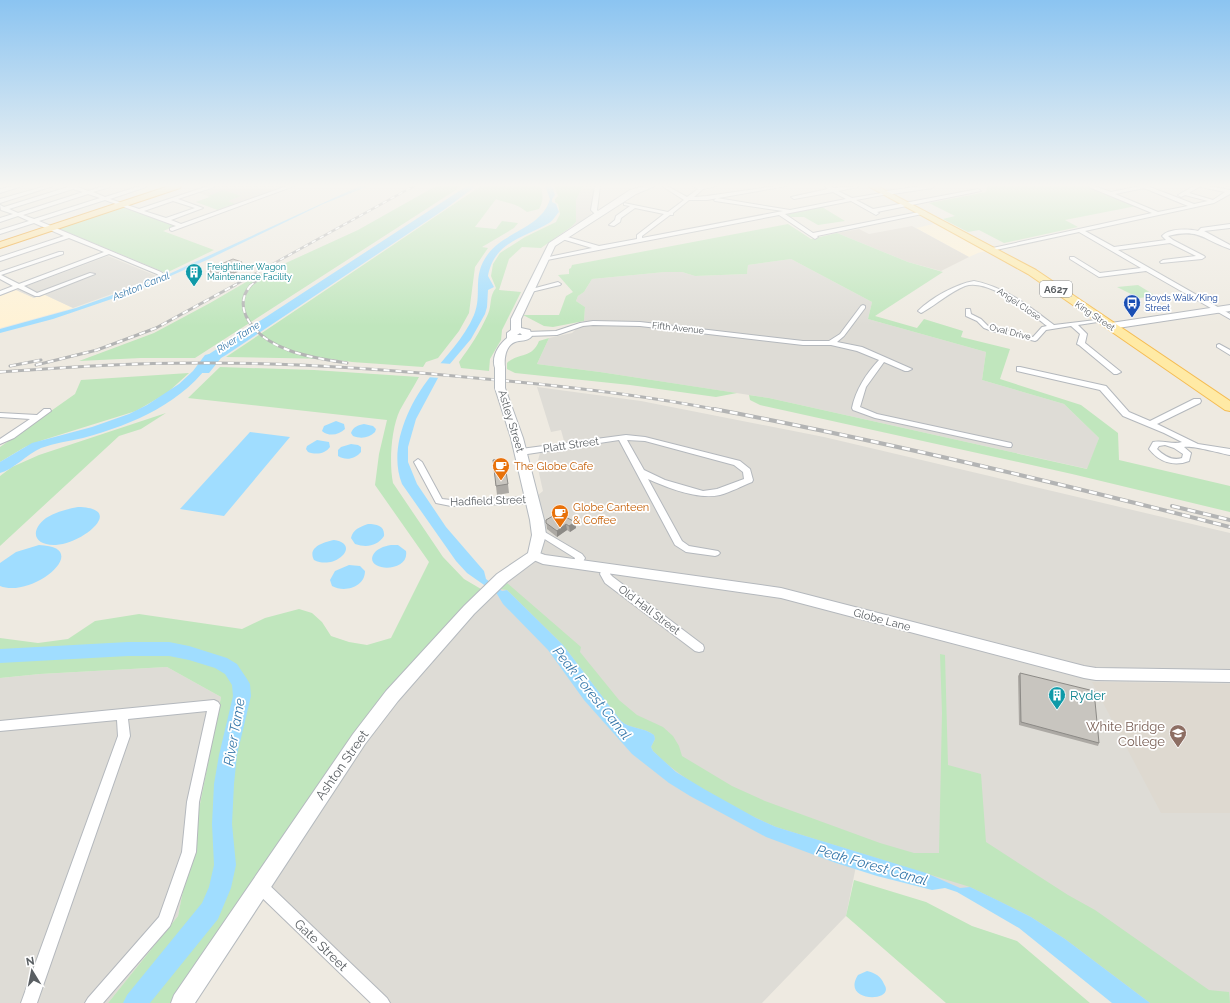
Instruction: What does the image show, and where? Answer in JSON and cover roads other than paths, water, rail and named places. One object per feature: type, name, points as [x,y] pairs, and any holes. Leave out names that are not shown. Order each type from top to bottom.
[{"type":"highway","points":[[0,245],[38,233]]},
{"type":"main road","points":[[527,334],[524,331],[515,334],[516,320],[552,245],[572,233]]},
{"type":"main road","name":"King Street","points":[[960,233],[1032,272],[1230,407]]},
{"type":"main road","name":"Astley Street","points":[[515,334],[501,351],[499,362],[500,388],[521,452],[532,500],[538,531],[534,555]]},
{"type":"main road","name":"Ashton Street","points":[[182,1003],[360,739],[383,708],[480,599],[502,578],[534,555]]},
{"type":"street","points":[[60,233],[110,252],[163,276]]},
{"type":"street","points":[[640,240],[639,236],[644,233]]},
{"type":"street","points":[[547,258],[677,233]]},
{"type":"street","points":[[809,233],[814,236],[828,233]]},
{"type":"street","points":[[991,250],[1068,233]]},
{"type":"street","points":[[1085,233],[1230,317]]},
{"type":"street","points":[[1176,233],[1167,234],[1165,236],[1171,241],[1202,257]]},
{"type":"street","points":[[1201,233],[1230,247]]},
{"type":"street","points":[[0,259],[68,236]]},
{"type":"street","points":[[564,238],[600,248]]},
{"type":"street","points":[[1112,249],[1171,241]]},
{"type":"street","points":[[0,293],[110,252]]},
{"type":"street","points":[[0,276],[61,253]]},
{"type":"street","points":[[1164,260],[1172,261],[1210,256]]},
{"type":"street","points":[[1072,258],[1099,275],[1147,269]]},
{"type":"street","points":[[0,276],[37,295],[92,274]]},
{"type":"street","name":"Angel Close","points":[[921,312],[966,283],[985,283],[1003,291],[1052,327]]},
{"type":"street","points":[[531,290],[558,284]]},
{"type":"street","points":[[831,343],[842,335],[863,307]]},
{"type":"street","points":[[1106,323],[1230,308]]},
{"type":"street","name":"Oval Drive","points":[[968,310],[968,315],[979,320],[986,327],[1035,339],[1044,328],[1072,324],[1106,323]]},
{"type":"street","name":"Fifth Avenue","points":[[527,334],[565,331],[582,324],[626,323],[675,327],[795,342],[831,343],[859,350],[908,368]]},
{"type":"street","points":[[1072,324],[1084,334],[1081,344],[1117,372]]},
{"type":"street","points":[[1219,346],[1230,353]]},
{"type":"street","points":[[883,359],[869,376],[858,394],[856,408],[876,416],[1008,445]]},
{"type":"street","points":[[1020,369],[1106,386],[1126,414],[1196,446],[1230,452]]},
{"type":"street","points":[[1150,424],[1197,401]]},
{"type":"street","points":[[0,442],[47,411]]},
{"type":"street","points":[[0,415],[38,417]]},
{"type":"street","points":[[622,438],[678,543],[686,549],[715,553]]},
{"type":"street","name":"Platt Street","points":[[521,452],[622,438],[645,439],[737,463],[747,471],[749,480],[719,492],[703,494],[662,482],[640,472]]},
{"type":"street","points":[[1177,446],[1189,443]]},
{"type":"street","name":"Hadfield Street","points":[[418,462],[439,501],[451,503],[532,500]]},
{"type":"street","points":[[538,531],[579,556],[580,558],[578,564]]},
{"type":"street","name":"Globe Lane","points":[[534,555],[543,560],[781,593],[1084,672],[1096,674],[1230,676]]},
{"type":"street","name":"Old Hall Street","points":[[606,568],[605,574],[609,580],[699,648]]},
{"type":"street","points":[[0,726],[214,705],[194,802],[189,852],[165,921],[93,1003]]},
{"type":"street","points":[[28,1003],[124,736],[122,715]]},
{"type":"street","name":"Gate Street","points":[[260,886],[382,1003]]},
{"type":"water","name":"Ashton Canal","points":[[258,233],[263,233],[141,289],[53,319],[0,333],[0,329],[76,308],[169,274]]},
{"type":"water","points":[[395,233],[409,233],[221,358],[209,373],[195,373],[203,358]]},
{"type":"water","name":"Peak Forest Canal","points":[[515,233],[529,233],[511,242],[496,255],[488,276],[494,287],[488,290],[485,314],[471,339],[438,378],[416,419],[408,447],[408,462],[417,484],[446,527],[484,571],[486,579],[502,591],[507,590],[563,645],[624,724],[650,732],[654,735],[655,739],[651,747],[653,751],[676,772],[756,818],[776,827],[926,873],[960,888],[970,887],[999,901],[1031,917],[1065,939],[1150,1003],[1112,1003],[1019,928],[957,892],[945,888],[932,890],[877,876],[836,863],[766,837],[669,783],[632,754],[584,700],[548,650],[503,604],[497,594],[467,573],[456,561],[402,484],[398,471],[397,456],[399,442],[402,428],[414,401],[430,377],[460,340],[470,324],[478,299],[478,278],[483,262],[495,246]]},
{"type":"water","points":[[336,421],[344,424],[345,429],[340,433],[331,435],[322,431],[324,426]]},
{"type":"water","points":[[364,424],[373,426],[376,429],[375,432],[370,436],[365,437],[353,436],[351,433],[353,429]]},
{"type":"water","points":[[250,432],[290,437],[224,516],[180,509]]},
{"type":"water","points":[[317,440],[329,442],[330,447],[326,451],[320,453],[308,452],[306,449],[307,446]]},
{"type":"water","points":[[351,444],[361,447],[361,452],[350,458],[341,458],[338,456],[338,450],[341,447]]},
{"type":"water","points":[[78,507],[92,509],[99,513],[99,519],[95,526],[87,533],[77,539],[56,545],[43,543],[36,537],[37,528],[46,518],[62,511]]},
{"type":"water","points":[[368,524],[380,526],[383,530],[384,536],[375,544],[368,546],[355,544],[351,538],[353,532]]},
{"type":"water","points":[[334,540],[342,542],[346,546],[346,551],[342,556],[337,560],[330,562],[314,560],[312,555],[315,548],[321,544]]},
{"type":"water","points":[[39,545],[55,548],[61,554],[60,562],[52,571],[41,579],[27,585],[13,588],[0,586],[0,563],[16,552]]},
{"type":"water","points":[[398,545],[406,551],[405,558],[401,563],[388,568],[375,565],[372,561],[374,553],[380,548]]},
{"type":"water","points":[[349,565],[360,566],[365,571],[362,581],[358,585],[348,589],[332,586],[330,580],[335,571]]},
{"type":"water","points":[[867,971],[875,974],[881,979],[886,990],[883,995],[869,997],[856,991],[854,984],[858,975]]},
{"type":"waterway","name":"River Tame","points":[[0,469],[31,448],[48,442],[97,430],[151,408],[183,387],[197,373],[209,357]]},
{"type":"waterway","name":"River Tame","points":[[0,656],[128,649],[169,649],[189,653],[221,663],[231,669],[241,684],[242,696],[228,755],[224,784],[222,824],[225,865],[220,888],[210,911],[135,1003]]},
{"type":"railway","points":[[233,286],[329,233]]},
{"type":"railway","points":[[251,285],[270,270]]},
{"type":"railway","points":[[36,365],[97,350],[156,328],[235,285]]},
{"type":"railway","points":[[251,285],[246,292],[243,304],[244,312],[254,328],[264,337],[276,345],[290,351],[347,363]]},
{"type":"railway","points":[[10,366],[41,360]]},
{"type":"railway","points":[[0,372],[160,363],[248,363],[316,366],[418,373],[544,385],[632,395],[719,410]]},
{"type":"railway","points":[[714,409],[719,410]]},
{"type":"railway","points":[[719,410],[844,435],[973,464],[1230,527]]},
{"type":"railway","points":[[1172,506],[1230,520]]},
{"type":"place","name":"Freightliner Wagon Maintenance Facility","points":[[194,287]]},
{"type":"place","name":"Boyds Walk/King Street","points":[[1132,318]]},
{"type":"place","name":"The Globe Cafe","points":[[501,481]]},
{"type":"place","name":"Globe Canteen & Coffee","points":[[560,528]]},
{"type":"place","name":"Ryder","points":[[1057,710]]},
{"type":"place","name":"White Bridge College","points":[[1178,748]]}]
